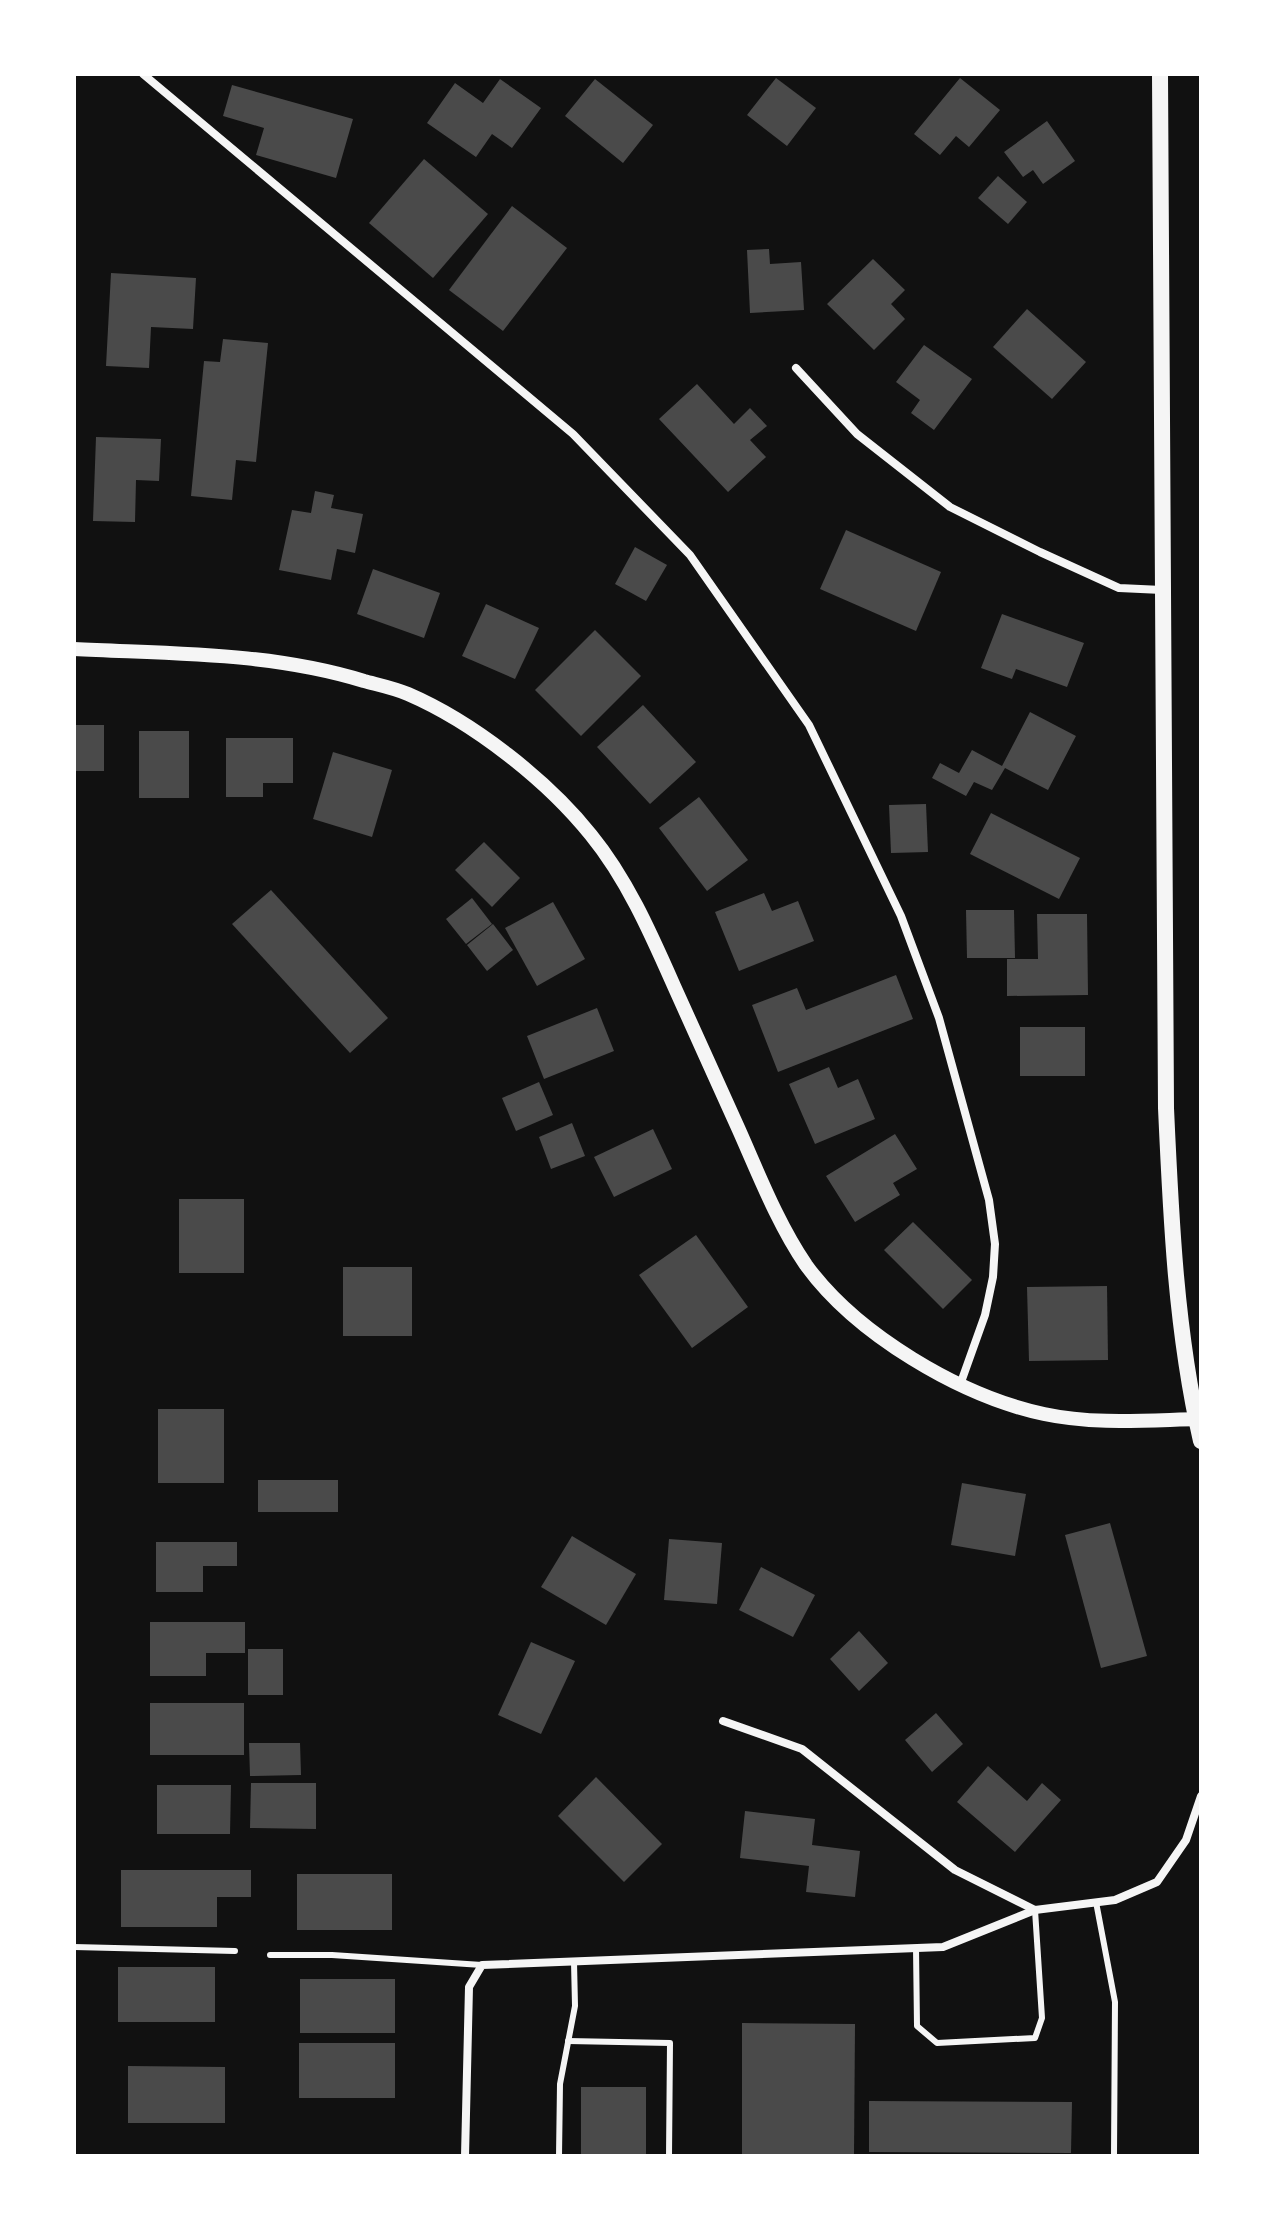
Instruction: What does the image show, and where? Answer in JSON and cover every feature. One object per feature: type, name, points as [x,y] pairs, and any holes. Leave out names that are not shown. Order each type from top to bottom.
[{"type":"main road","points":[[1160,74],[1166,1093],[1169,1188],[1179,1315],[1201,1441]]},
{"type":"street","points":[[143,74],[573,434],[690,555],[809,725],[901,916],[939,1018],[989,1200],[995,1244],[993,1277],[985,1315],[960,1385]]},
{"type":"street","points":[[796,368],[857,434],[950,507],[1119,588],[1162,590]]},
{"type":"street","points":[[74,649],[260,658],[326,669],[407,693],[459,721],[544,786],[591,835],[625,885],[654,940],[773,1205],[805,1263],[834,1299],[911,1358],[960,1385],[1042,1414],[1090,1421],[1198,1419]]},
{"type":"street","points":[[723,1721],[802,1749],[955,1870],[1035,1910]]},
{"type":"street","points":[[465,2156],[469,1987],[482,1965],[943,1947],[1035,1910],[1115,1900],[1157,1882],[1186,1840],[1201,1796]]},
{"type":"lane","points":[[1096,1902],[1115,2002],[1114,2156]]},
{"type":"lane","points":[[916,1948],[917,2026],[937,2043],[1035,2038],[1042,2018],[1035,1910]]},
{"type":"lane","points":[[74,1947],[235,1951]]},
{"type":"lane","points":[[270,1955],[332,1955],[482,1965]]},
{"type":"lane","points":[[559,2156],[560,2084],[575,2006],[574,1962]]},
{"type":"lane","points":[[568,2041],[670,2043],[669,2156]]},
{"type":"building","points":[[776,78],[816,108],[787,146],[747,115]]},
{"type":"building","points":[[960,78],[1000,110],[969,147],[956,136],[940,155],[914,134]]},
{"type":"building","points":[[500,79],[541,108],[512,148],[492,134],[476,157],[427,123],[455,83],[483,103]]},
{"type":"building","points":[[595,79],[653,125],[623,163],[565,116]]},
{"type":"building","points":[[232,85],[353,119],[336,178],[256,155],[264,128],[223,116]]},
{"type":"building","points":[[1047,121],[1075,161],[1043,184],[1033,170],[1023,177],[1004,152]]},
{"type":"building","points":[[424,159],[488,214],[433,278],[369,223]]},
{"type":"building","points":[[998,176],[1027,202],[1008,224],[978,198]]},
{"type":"building","points":[[512,206],[567,248],[503,331],[449,290]]},
{"type":"building","points":[[769,249],[770,264],[801,262],[804,310],[750,313],[747,250]]},
{"type":"building","points":[[873,259],[905,290],[891,304],[905,319],[874,350],[827,304]]},
{"type":"building","points":[[111,273],[196,278],[193,329],[151,327],[149,368],[106,366]]},
{"type":"building","points":[[1027,309],[1086,362],[1052,399],[993,347]]},
{"type":"building","points":[[223,339],[268,343],[256,462],[236,460],[232,500],[191,496],[204,361],[220,362]]},
{"type":"building","points":[[924,345],[972,379],[934,430],[911,413],[920,400],[896,382]]},
{"type":"building","points":[[697,384],[734,424],[750,408],[767,426],[750,440],[766,457],[728,492],[659,419]]},
{"type":"building","points":[[96,437],[161,439],[159,481],[136,480],[135,522],[93,521]]},
{"type":"building","points":[[315,491],[334,495],[331,508],[363,514],[355,553],[337,549],[331,580],[279,570],[292,510],[311,513]]},
{"type":"building","points":[[846,530],[941,572],[916,631],[820,589]]},
{"type":"building","points":[[635,547],[667,565],[646,601],[615,584]]},
{"type":"building","points":[[373,569],[440,593],[424,638],[357,614]]},
{"type":"building","points":[[486,604],[539,628],[515,679],[462,656]]},
{"type":"building","points":[[1002,614],[1084,643],[1067,687],[1016,669],[1012,679],[981,668]]},
{"type":"building","points":[[595,630],[641,676],[581,736],[535,690]]},
{"type":"building","points":[[643,705],[696,762],[650,804],[597,747]]},
{"type":"building","points":[[1030,712],[1076,736],[1048,790],[1005,768],[992,790],[974,782],[966,796],[932,778],[940,763],[959,773],[972,750],[1002,766]]},
{"type":"building","points":[[74,725],[104,725],[104,771],[74,771]]},
{"type":"building","points":[[139,731],[189,731],[189,798],[139,798]]},
{"type":"building","points":[[226,738],[293,738],[293,783],[263,783],[263,797],[226,797]]},
{"type":"building","points":[[333,752],[392,770],[372,837],[313,819]]},
{"type":"building","points":[[699,797],[748,860],[707,891],[659,828]]},
{"type":"building","points":[[926,804],[928,852],[891,853],[889,805]]},
{"type":"building","points":[[991,813],[1080,858],[1059,899],[970,854]]},
{"type":"building","points":[[484,842],[520,878],[492,907],[455,870]]},
{"type":"building","points":[[271,890],[388,1018],[350,1053],[232,924]]},
{"type":"building","points":[[764,893],[772,911],[798,901],[814,941],[739,971],[715,912]]},
{"type":"building","points":[[472,898],[492,924],[466,944],[446,919]]},
{"type":"building","points":[[553,902],[585,959],[537,986],[505,928]]},
{"type":"building","points":[[966,910],[1014,910],[1015,958],[967,958]]},
{"type":"building","points":[[1037,914],[1087,914],[1088,995],[1007,996],[1007,959],[1038,959]]},
{"type":"building","points":[[493,924],[513,950],[487,971],[467,945]]},
{"type":"building","points":[[896,975],[913,1019],[778,1072],[752,1005],[797,988],[806,1010]]},
{"type":"building","points":[[597,1008],[614,1051],[544,1079],[527,1036]]},
{"type":"building","points":[[1020,1027],[1085,1027],[1085,1076],[1020,1076]]},
{"type":"building","points":[[829,1067],[838,1088],[858,1079],[875,1119],[815,1144],[789,1084]]},
{"type":"building","points":[[539,1082],[553,1115],[516,1131],[502,1098]]},
{"type":"building","points":[[572,1123],[585,1156],[551,1169],[539,1137]]},
{"type":"building","points":[[653,1129],[672,1169],[614,1197],[594,1157]]},
{"type":"building","points":[[895,1134],[917,1169],[893,1183],[900,1195],[855,1222],[826,1176]]},
{"type":"building","points":[[179,1199],[244,1199],[244,1273],[179,1273]]},
{"type":"building","points":[[913,1222],[972,1280],[943,1309],[884,1250]]},
{"type":"building","points":[[696,1235],[748,1307],[692,1348],[639,1275]]},
{"type":"building","points":[[343,1267],[412,1267],[412,1336],[343,1336]]},
{"type":"building","points":[[1107,1286],[1108,1360],[1029,1361],[1027,1287]]},
{"type":"building","points":[[158,1409],[224,1409],[224,1483],[158,1483]]},
{"type":"building","points":[[258,1480],[338,1480],[338,1512],[258,1512]]},
{"type":"building","points":[[962,1483],[1026,1494],[1015,1556],[951,1545]]},
{"type":"building","points":[[1110,1523],[1147,1656],[1101,1668],[1065,1535]]},
{"type":"building","points":[[572,1536],[636,1574],[606,1625],[541,1587]]},
{"type":"building","points":[[669,1539],[722,1543],[717,1604],[664,1600]]},
{"type":"building","points":[[156,1542],[237,1542],[237,1566],[203,1566],[203,1592],[156,1592]]},
{"type":"building","points":[[761,1567],[815,1595],[793,1637],[739,1610]]},
{"type":"building","points":[[150,1622],[245,1622],[245,1653],[206,1653],[206,1676],[150,1676]]},
{"type":"building","points":[[859,1631],[888,1663],[859,1691],[830,1659]]},
{"type":"building","points":[[531,1642],[575,1661],[541,1734],[498,1715]]},
{"type":"building","points":[[248,1649],[283,1649],[283,1695],[248,1695]]},
{"type":"building","points":[[150,1703],[244,1703],[244,1755],[150,1755]]},
{"type":"building","points":[[936,1713],[963,1744],[932,1772],[905,1740]]},
{"type":"building","points":[[249,1743],[300,1743],[301,1775],[250,1776]]},
{"type":"building","points":[[988,1766],[1027,1801],[1042,1783],[1061,1800],[1015,1852],[957,1802]]},
{"type":"building","points":[[596,1777],[662,1844],[624,1882],[558,1816]]},
{"type":"building","points":[[251,1783],[316,1783],[316,1829],[250,1828]]},
{"type":"building","points":[[157,1785],[231,1785],[230,1834],[157,1834]]},
{"type":"building","points":[[745,1811],[815,1819],[812,1845],[860,1851],[855,1897],[806,1892],[809,1866],[740,1858]]},
{"type":"building","points":[[121,1870],[251,1870],[251,1897],[217,1897],[217,1927],[121,1927]]},
{"type":"building","points":[[297,1874],[392,1874],[392,1930],[297,1930]]},
{"type":"building","points":[[118,1967],[215,1967],[215,2022],[118,2022]]},
{"type":"building","points":[[300,1979],[395,1979],[395,2033],[300,2033]]},
{"type":"building","points":[[742,2023],[855,2024],[854,2156],[742,2156]]},
{"type":"building","points":[[299,2043],[395,2043],[395,2098],[299,2098]]},
{"type":"building","points":[[128,2066],[225,2067],[225,2123],[128,2123]]},
{"type":"building","points":[[581,2087],[646,2087],[646,2156],[581,2156]]},
{"type":"building","points":[[869,2101],[1072,2102],[1071,2153],[869,2152]]}]
